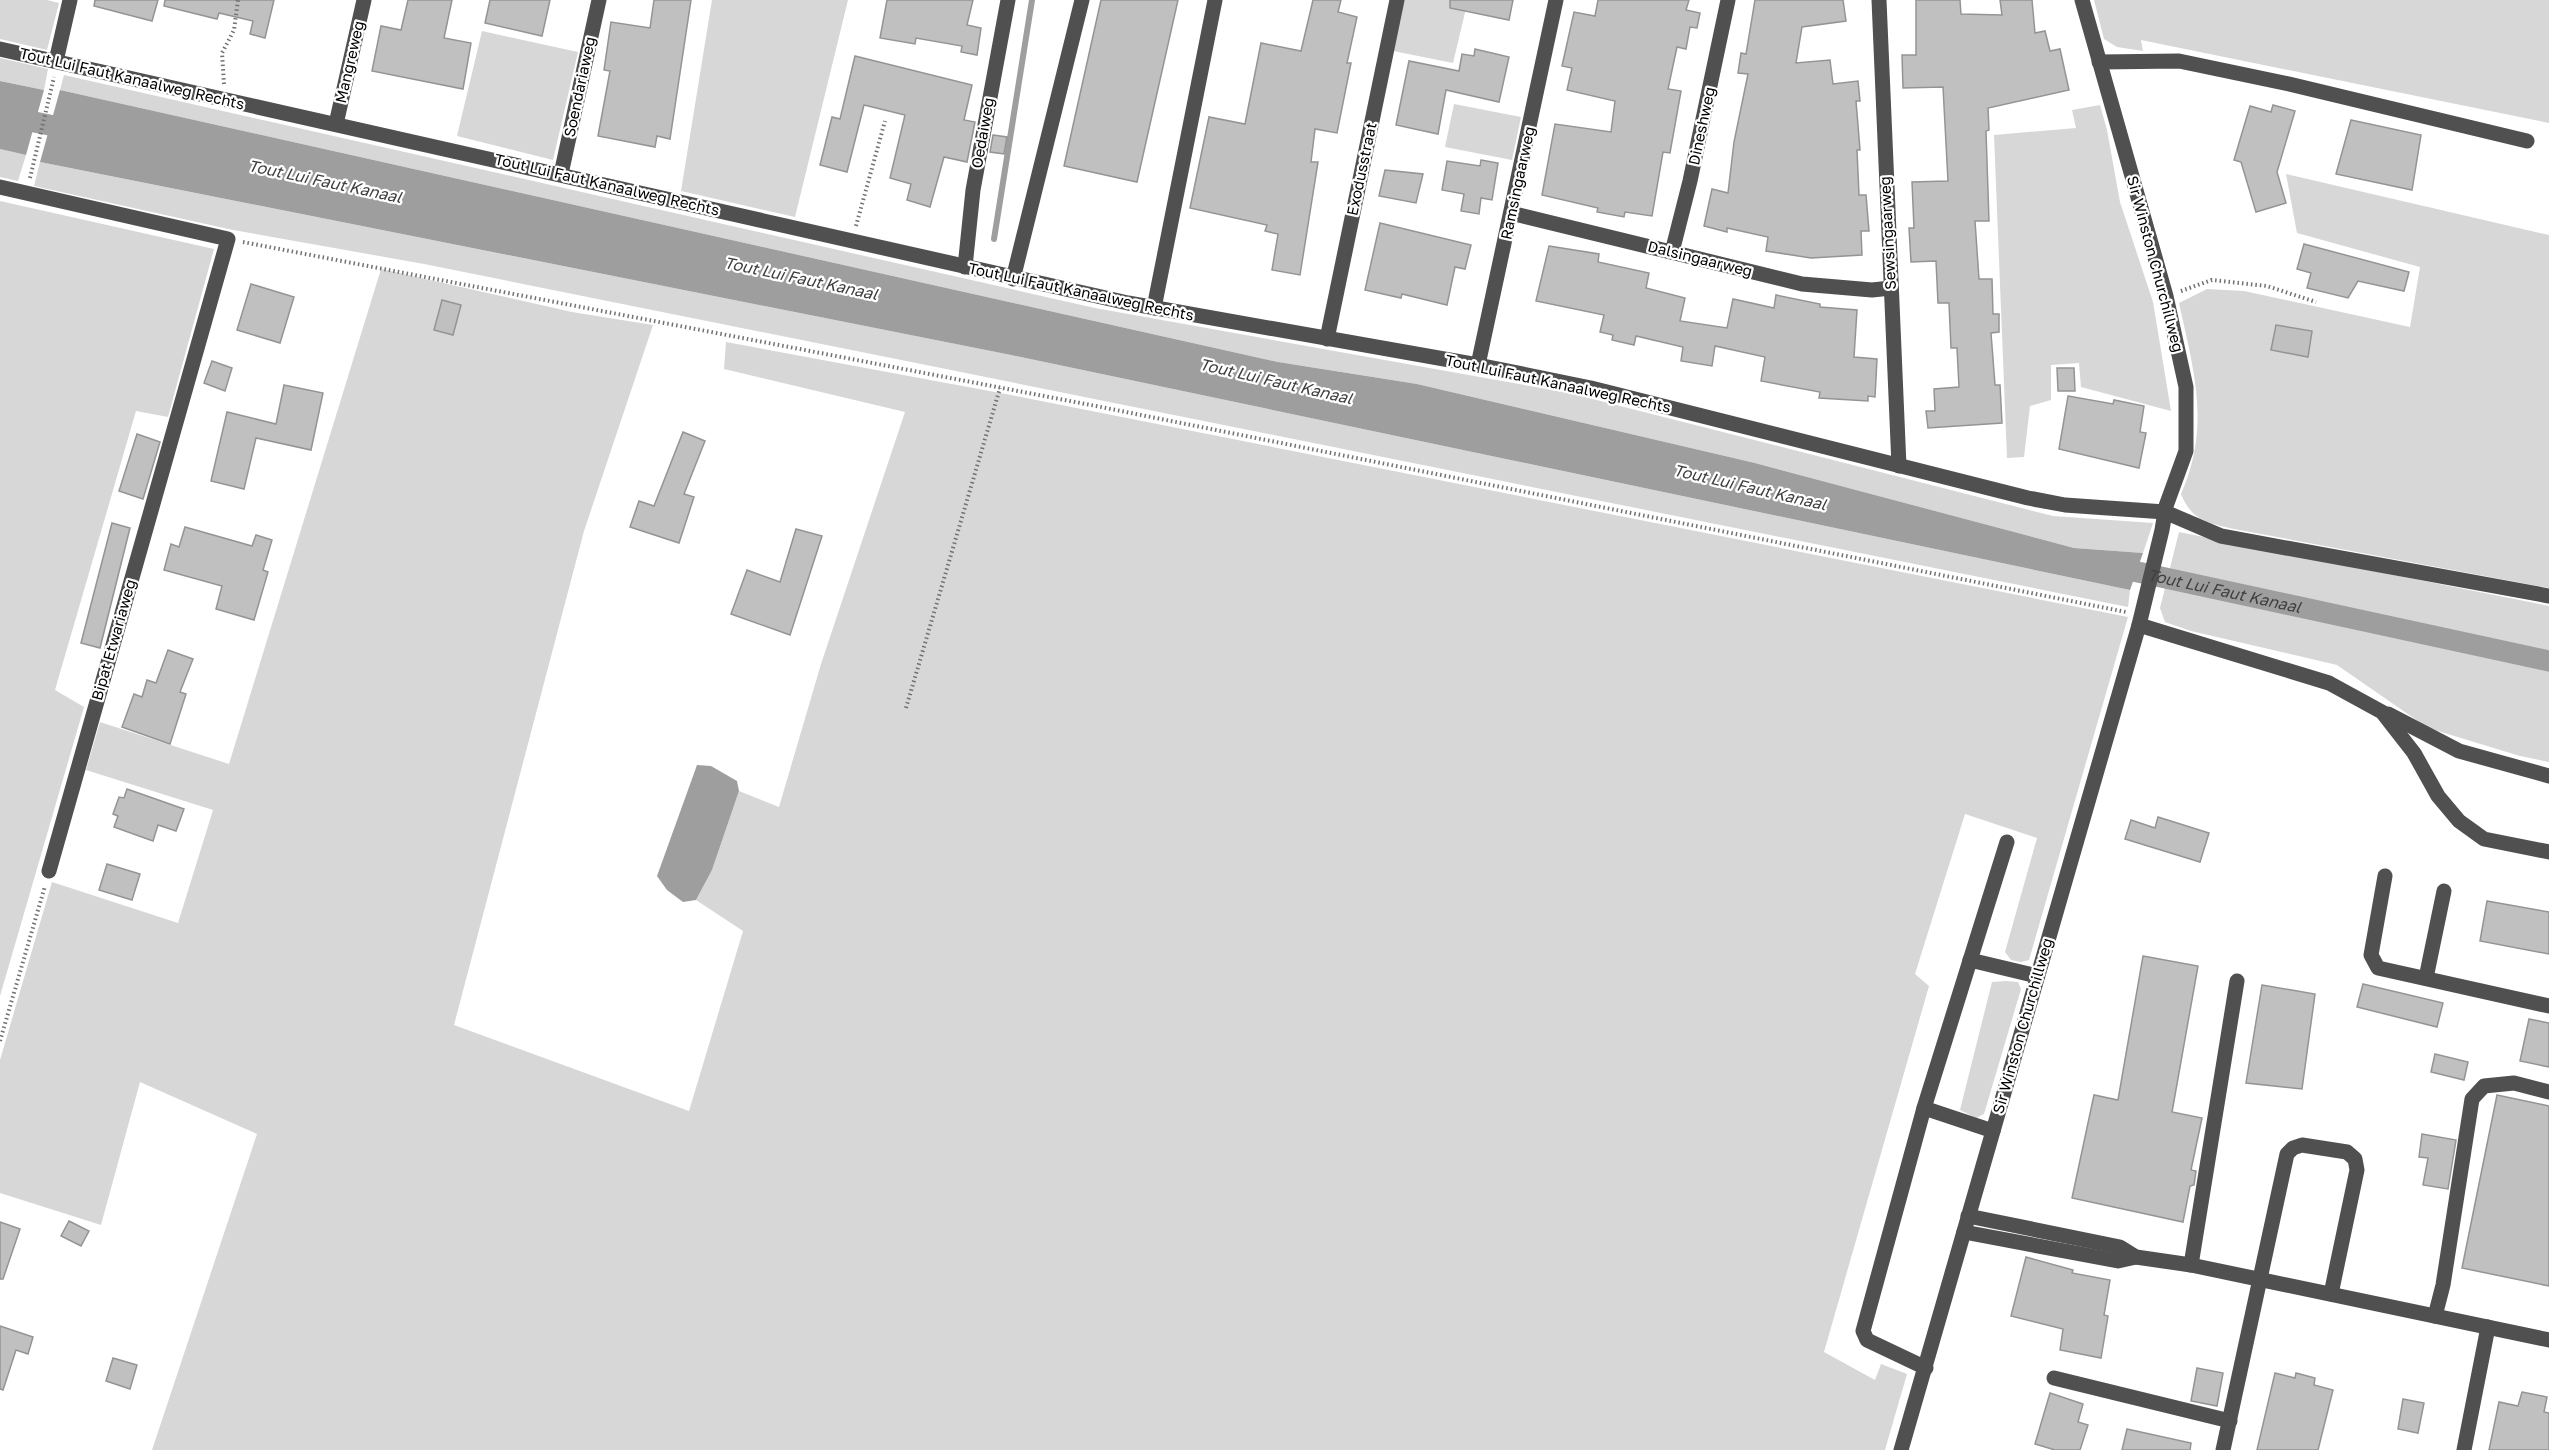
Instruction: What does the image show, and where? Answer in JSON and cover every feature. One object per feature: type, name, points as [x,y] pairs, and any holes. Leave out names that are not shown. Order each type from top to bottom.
[{"type":"street","points":[[56,61],[70,0]]},
{"type":"street","name":"Mangreweg","points":[[336,124],[364,0]]},
{"type":"street","name":"Soendariaweg","points":[[561,174],[599,0]]},
{"type":"street","name":"Oedaiweg","points":[[965,267],[973,190],[1008,0]]},
{"type":"street","points":[[1013,279],[1082,0]]},
{"type":"street","points":[[1154,308],[1215,0]]},
{"type":"street","name":"Exodusstraat","points":[[1327,339],[1396,0]]},
{"type":"street","name":"Ramsingaarweg","points":[[1478,365],[1556,0]]},
{"type":"street","name":"Dineshweg","points":[[1672,252],[1690,181],[1728,0]]},
{"type":"street","name":"Sewsingaarweg","points":[[1879,0],[1899,466]]},
{"type":"street","name":"Sir Winston Churchillweg","points":[[1901,1450],[2141,613],[2165,512],[2186,451],[2186,387],[2166,296],[2082,0]]},
{"type":"street","name":"Tout Lui Faut Kanaalweg Rechts","points":[[0,49],[561,174],[1013,279],[1154,308],[1478,365],[1592,388],[1899,466],[2065,505],[2165,512],[2221,536],[2549,596]]},
{"type":"street","points":[[2099,62],[2179,61],[2289,84],[2527,141]]},
{"type":"street","points":[[0,187],[228,239]]},
{"type":"street","name":"Dalsingaarweg","points":[[1511,213],[1802,284],[1872,290],[1891,288]]},
{"type":"street","name":"Bipat Etwariaweg","points":[[49,871],[228,239]]},
{"type":"street","points":[[2141,613],[2329,683],[2459,752],[2549,776]]},
{"type":"street","points":[[2382,712],[2414,753],[2438,796],[2459,821],[2484,839],[2549,852]]},
{"type":"street","points":[[1926,1368],[1867,1340],[1863,1330],[1924,1108],[2007,842]]},
{"type":"street","points":[[2385,876],[2371,955],[2378,968],[2549,1006]]},
{"type":"street","points":[[2426,978],[2444,891]]},
{"type":"street","points":[[1970,960],[2037,976]]},
{"type":"street","points":[[2191,1265],[2236,981]]},
{"type":"street","points":[[2435,1316],[2443,1285],[2472,1099],[2484,1086],[2514,1083],[2549,1092]]},
{"type":"street","points":[[1924,1108],[1993,1131]]},
{"type":"street","points":[[2223,1450],[2262,1280],[2287,1154],[2293,1148],[2302,1145],[2347,1152],[2355,1159],[2357,1170],[2331,1294]]},
{"type":"street","points":[[1968,1216],[2120,1247],[2136,1257]]},
{"type":"street","points":[[1964,1232],[2118,1261],[2136,1257],[2191,1265],[2549,1340]]},
{"type":"street","points":[[2464,1450],[2487,1327]]},
{"type":"street","points":[[2054,1378],[2230,1421]]},
{"type":"path","points":[[224,100],[222,53],[234,30],[238,0]]},
{"type":"path","points":[[31,170],[53,81]]},
{"type":"path","points":[[851,241],[885,121]]},
{"type":"path","points":[[228,239],[1000,388],[2141,613]]},
{"type":"path","points":[[2166,296],[2212,280],[2267,286],[2316,302]]},
{"type":"path","points":[[906,708],[1000,388]]},
{"type":"path","points":[[0,1041],[49,871]]},
{"type":"shaded area","points":[[0,0],[47,0],[59,3],[47,50],[0,39]]},
{"type":"shaded area","points":[[712,0],[848,0],[795,217],[681,191]]},
{"type":"shaded area","points":[[1404,0],[1468,0],[1453,63],[1393,51]]},
{"type":"shaded area","points":[[2094,0],[2549,0],[2549,123],[2141,40],[2143,51],[2117,47],[2104,39]]},
{"type":"shaded area","points":[[482,31],[578,52],[553,160],[457,136]]},
{"type":"shaded area","points":[[0,58],[48,69],[44,90],[0,81]]},
{"type":"shaded area","points":[[64,75],[1095,308],[1569,393],[2053,516],[2153,523],[2143,553],[2074,548],[1755,463],[1417,384],[1278,362],[60,90]]},
{"type":"shaded area","points":[[1454,104],[1521,117],[1512,160],[1445,147]]},
{"type":"shaded area","points":[[2100,105],[2107,130],[2120,202],[2153,302],[2171,411],[2081,387],[2079,363],[2051,365],[2051,400],[2030,406],[2024,457],[2007,458],[1994,135],[2076,128],[2072,110]]},
{"type":"shaded area","points":[[0,149],[26,155],[18,181],[0,177]]},
{"type":"shaded area","points":[[40,162],[1011,355],[2130,590],[2128,607],[424,264],[233,230],[34,186]]},
{"type":"shaded area","points":[[2286,174],[2549,235],[2549,588],[2225,527],[2202,519],[2185,503],[2181,494],[2190,469],[2198,422],[2194,376],[2179,303],[2207,289],[2244,291],[2410,327],[2420,267],[2297,233]]},
{"type":"shaded area","points":[[0,201],[214,249],[168,417],[136,411],[55,690],[84,707],[0,996]]},
{"type":"shaded area","points":[[381,269],[572,312],[653,325],[584,531],[454,1025],[689,1111],[743,931],[696,900],[712,870],[739,791],[779,807],[821,664],[905,412],[724,369],[726,342],[1011,395],[2128,617],[2029,960],[2021,962],[2011,960],[2005,952],[2037,838],[1965,814],[1915,974],[1929,986],[1824,1352],[1875,1380],[1881,1364],[1907,1374],[1885,1450],[152,1450],[257,1134],[140,1082],[101,1225],[0,1193],[0,1060],[52,882],[178,923],[213,810],[86,770],[100,722],[229,764]]},
{"type":"shaded area","points":[[2179,532],[2549,606],[2549,762],[2520,756],[2428,728],[2337,665],[2191,631],[2165,622],[2160,608]]},
{"type":"shaded area","points":[[1992,982],[2018,982],[2021,989],[1984,1114],[1976,1118],[1960,1110]]},
{"type":"water","points":[[0,81],[44,90],[26,155],[0,149]]},
{"type":"water","points":[[60,90],[1278,362],[1417,384],[1755,463],[2074,548],[2143,553],[2130,590],[1011,355],[40,162]]},
{"type":"water","points":[[697,765],[711,766],[737,781],[739,791],[712,870],[696,900],[683,902],[667,890],[657,876]]},
{"type":"building","points":[[95,0],[158,0],[152,21],[94,6]]},
{"type":"building","points":[[165,0],[274,0],[265,38],[250,34],[253,21],[219,13],[217,19],[164,6]]},
{"type":"building","points":[[408,0],[452,0],[444,38],[471,43],[463,89],[372,71],[381,26],[401,30]]},
{"type":"building","points":[[490,0],[550,0],[542,36],[485,23]]},
{"type":"building","points":[[654,0],[691,0],[670,139],[657,136],[655,147],[598,136],[610,71],[604,70],[611,22],[650,28]]},
{"type":"building","points":[[887,0],[973,0],[967,25],[981,28],[977,55],[961,52],[962,46],[916,38],[915,44],[880,38]]},
{"type":"building","points":[[1101,0],[1178,0],[1137,182],[1064,166]]},
{"type":"building","points":[[1313,0],[1341,0],[1338,12],[1357,17],[1347,63],[1351,63],[1337,133],[1315,129],[1311,162],[1318,162],[1300,275],[1272,270],[1278,234],[1265,231],[1267,225],[1190,208],[1209,117],[1245,124],[1261,43],[1301,51]]},
{"type":"building","points":[[1450,0],[1513,0],[1509,20],[1450,8]]},
{"type":"building","points":[[1598,0],[1689,0],[1686,10],[1700,13],[1697,28],[1690,27],[1686,49],[1677,47],[1668,89],[1681,91],[1670,153],[1663,152],[1652,216],[1625,212],[1624,217],[1597,212],[1598,208],[1542,195],[1555,124],[1611,132],[1615,101],[1567,90],[1572,68],[1562,66],[1574,12],[1595,16]]},
{"type":"building","points":[[1755,0],[1843,0],[1846,21],[1802,27],[1796,63],[1830,60],[1833,84],[1858,81],[1860,101],[1856,101],[1860,150],[1857,150],[1859,195],[1866,195],[1869,231],[1861,231],[1862,255],[1811,258],[1766,251],[1768,237],[1727,228],[1727,232],[1704,226],[1712,189],[1728,193],[1734,142],[1748,74],[1738,73],[1741,53],[1746,54]]},
{"type":"building","points":[[1916,0],[1960,0],[1961,14],[2002,15],[2000,0],[2032,0],[2035,33],[2045,31],[2050,51],[2060,49],[2069,90],[1988,108],[1989,130],[1986,131],[1989,221],[1975,221],[1979,279],[1992,279],[1993,314],[1999,314],[1999,332],[1991,333],[1995,385],[2000,385],[2002,423],[1928,428],[1926,411],[1935,411],[1934,389],[1959,387],[1957,348],[1951,348],[1949,303],[1938,303],[1936,261],[1911,262],[1909,228],[1914,228],[1912,182],[1948,181],[1943,87],[1903,88],[1902,55],[1916,55]]},
{"type":"building","points":[[1475,49],[1509,57],[1499,102],[1446,90],[1438,134],[1396,125],[1409,61],[1459,71],[1462,54],[1474,56]]},
{"type":"building","points":[[855,56],[972,85],[964,120],[975,122],[967,162],[944,157],[930,207],[907,200],[911,184],[890,178],[905,115],[864,105],[847,172],[820,165],[832,117],[840,119]]},
{"type":"building","points":[[2273,105],[2295,111],[2277,172],[2286,203],[2256,212],[2241,162],[2234,160],[2250,106],[2271,112]]},
{"type":"building","points":[[2351,120],[2421,135],[2412,190],[2336,174]]},
{"type":"building","points":[[993,135],[1007,137],[1004,154],[990,152]]},
{"type":"building","points":[[1481,160],[1498,163],[1492,200],[1481,198],[1479,214],[1461,211],[1464,194],[1442,190],[1447,161],[1480,166]]},
{"type":"building","points":[[1385,170],[1423,174],[1416,203],[1379,196]]},
{"type":"building","points":[[1380,223],[1471,245],[1465,269],[1455,267],[1447,305],[1402,294],[1401,298],[1365,290]]},
{"type":"building","points":[[2304,244],[2409,272],[2404,291],[2358,281],[2348,298],[2307,288],[2311,273],[2297,269]]},
{"type":"building","points":[[1549,246],[1599,254],[1598,262],[1649,273],[1646,288],[1685,298],[1680,321],[1727,328],[1733,299],[1774,308],[1776,295],[1820,304],[1820,307],[1857,310],[1854,357],[1877,359],[1875,397],[1868,396],[1868,401],[1819,398],[1820,392],[1761,381],[1765,357],[1715,346],[1712,366],[1681,361],[1683,347],[1636,336],[1634,345],[1612,340],[1613,335],[1600,332],[1604,315],[1536,301]]},
{"type":"building","points":[[251,284],[294,297],[280,343],[237,330]]},
{"type":"building","points":[[442,300],[461,305],[453,335],[434,330]]},
{"type":"building","points":[[2276,325],[2312,331],[2308,357],[2271,350]]},
{"type":"building","points":[[212,361],[232,368],[225,391],[204,383]]},
{"type":"building","points":[[2057,368],[2074,368],[2075,391],[2058,391]]},
{"type":"building","points":[[284,385],[323,393],[311,450],[256,438],[244,489],[211,481],[227,412],[276,424]]},
{"type":"building","points":[[2068,396],[2113,404],[2114,400],[2144,406],[2140,432],[2146,433],[2139,468],[2059,449]]},
{"type":"building","points":[[683,432],[705,441],[684,494],[694,497],[679,543],[630,527],[639,501],[654,506]]},
{"type":"building","points":[[137,434],[160,442],[143,499],[119,491]]},
{"type":"building","points":[[112,523],[130,528],[100,648],[81,643]]},
{"type":"building","points":[[185,527],[252,546],[256,535],[272,540],[263,570],[268,572],[254,620],[216,609],[222,586],[164,570],[171,544],[179,547]]},
{"type":"building","points":[[796,529],[822,536],[790,635],[731,614],[747,570],[780,582]]},
{"type":"building","points":[[168,650],[193,659],[180,692],[186,694],[170,744],[122,727],[134,694],[142,697],[147,680],[156,683]]},
{"type":"building","points":[[127,789],[184,809],[176,831],[158,825],[153,841],[114,827],[118,816],[113,814],[119,797],[124,798]]},
{"type":"building","points":[[2158,817],[2209,833],[2200,862],[2125,839],[2131,820],[2155,828]]},
{"type":"building","points":[[107,864],[140,874],[132,900],[99,890]]},
{"type":"building","points":[[2487,901],[2549,912],[2549,954],[2480,941]]},
{"type":"building","points":[[2143,956],[2198,966],[2172,1112],[2202,1118],[2191,1170],[2196,1171],[2194,1185],[2190,1186],[2183,1222],[2072,1198],[2094,1095],[2118,1100]]},
{"type":"building","points":[[2363,984],[2443,1003],[2437,1027],[2357,1007]]},
{"type":"building","points":[[2262,985],[2315,994],[2302,1089],[2246,1083]]},
{"type":"building","points":[[2529,1019],[2549,1023],[2549,1067],[2520,1061]]},
{"type":"building","points":[[2435,1054],[2468,1062],[2464,1080],[2431,1072]]},
{"type":"building","points":[[2497,1095],[2549,1106],[2549,1286],[2462,1268]]},
{"type":"building","points":[[2422,1134],[2456,1140],[2448,1189],[2423,1185],[2428,1158],[2419,1157]]},
{"type":"building","points":[[69,1221],[89,1231],[81,1246],[61,1236]]},
{"type":"building","points":[[0,1222],[20,1229],[3,1279],[0,1279]]},
{"type":"building","points":[[2026,1257],[2073,1270],[2072,1273],[2110,1280],[2104,1315],[2108,1316],[2101,1358],[2060,1350],[2063,1329],[2011,1316]]},
{"type":"building","points":[[0,1326],[33,1337],[28,1354],[16,1350],[3,1390],[0,1389]]},
{"type":"building","points":[[113,1358],[137,1365],[130,1389],[106,1381]]},
{"type":"building","points":[[2197,1368],[2223,1373],[2217,1406],[2191,1401]]},
{"type":"building","points":[[2275,1373],[2295,1378],[2296,1373],[2315,1378],[2314,1385],[2333,1390],[2318,1450],[2257,1450]]},
{"type":"building","points":[[2522,1392],[2547,1397],[2544,1412],[2549,1413],[2549,1450],[2489,1450],[2499,1402],[2518,1406]]},
{"type":"building","points":[[2050,1393],[2083,1404],[2078,1422],[2088,1425],[2080,1450],[2055,1450],[2035,1444]]},
{"type":"building","points":[[2403,1399],[2424,1403],[2418,1433],[2398,1429]]},
{"type":"building","points":[[2127,1429],[2191,1443],[2190,1450],[2122,1450]]},
{"type":"waterway","points":[[994,239],[1032,0]]},
{"type":"waterway","name":"Tout Lui Faut Kanaal","points":[[0,115],[79,131]]},
{"type":"waterway","name":"Tout Lui Faut Kanaal","points":[[2110,566],[2549,661]]}]
